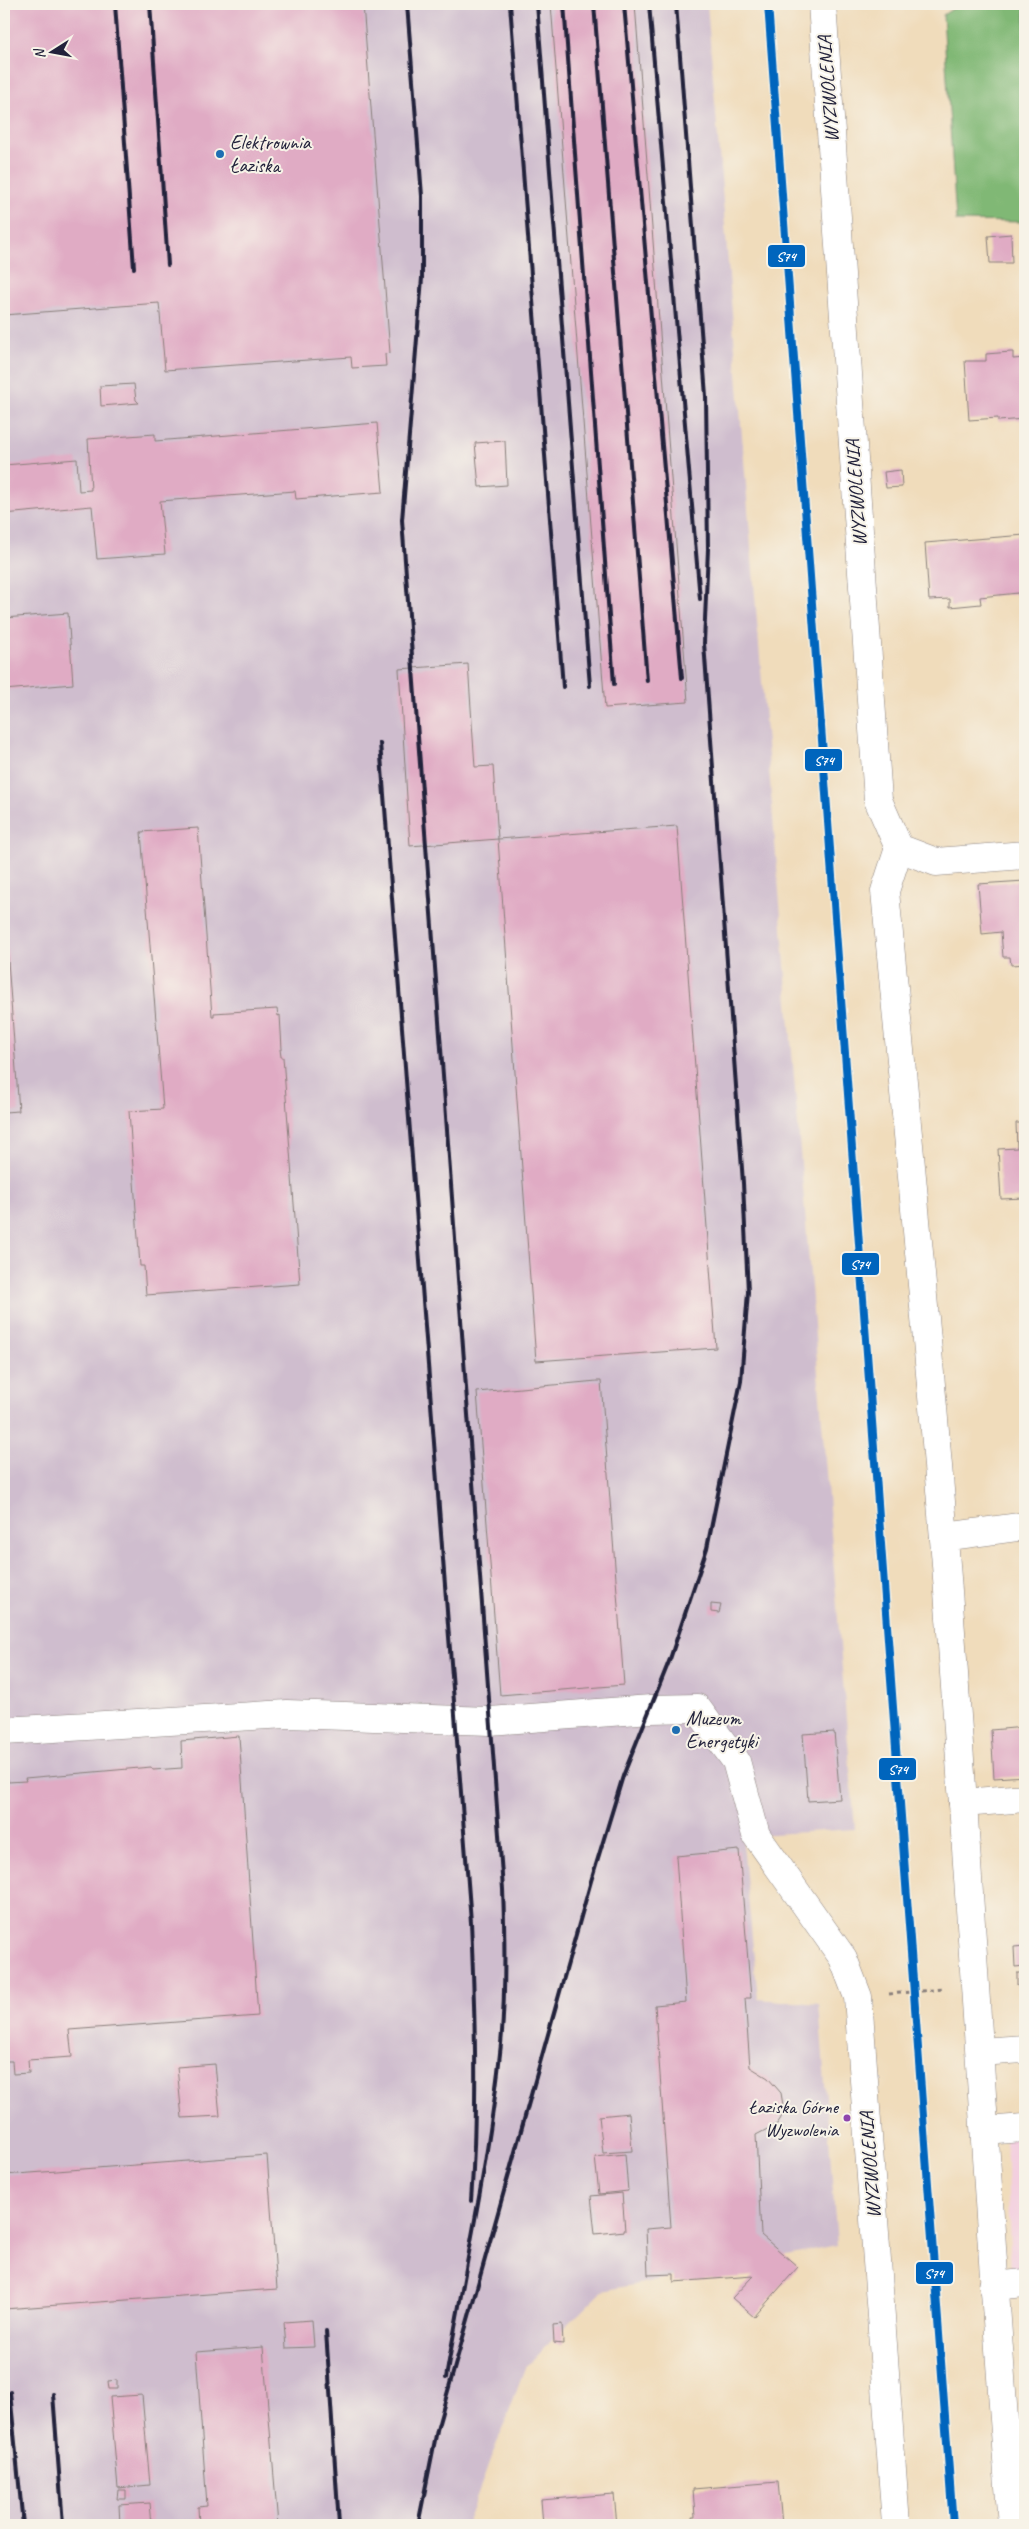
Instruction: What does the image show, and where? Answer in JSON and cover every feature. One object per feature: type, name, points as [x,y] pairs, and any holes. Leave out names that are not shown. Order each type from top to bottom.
[{"type":"street","name":"WYZWOLENIA","points":[[822,4],[878,800],[899,848]]},
{"type":"street","points":[[1012,2525],[993,2286],[976,1985],[944,1537],[885,891],[899,848],[936,862],[1025,855]]},
{"type":"street","points":[[944,1537],[1025,1526]]},
{"type":"street","name":"WYZWOLENIA","points":[[4,1731],[287,1714],[481,1721],[651,1709],[697,1708],[736,1762],[756,1836],[843,1958],[858,1998],[896,2525]]},
{"type":"street","points":[[963,1802],[1025,1798]]},
{"type":"street","points":[[980,2052],[1025,2048]]},
{"type":"street","points":[[985,2131],[1025,2128]]},
{"type":"street","points":[[993,2286],[1025,2283]]},
{"type":"path","points":[[858,1998],[976,1985]]},
{"type":"shaded area","points":[[4,4],[707,4],[855,1829],[756,1835],[742,1834],[758,1999],[819,2004],[837,2245],[602,2291],[526,2366],[466,2525],[4,2525]]},
{"type":"shaded area","points":[[1025,2136],[1025,2272],[1011,2274],[1006,2138]]},
{"type":"green space","points":[[960,4],[1025,4],[1025,222],[956,221],[943,15]]},
{"type":"building","name":"Elektrownia Łaziska","points":[[4,4],[363,4],[390,353],[385,354],[386,366],[352,368],[351,357],[165,370],[159,303],[4,315]]},
{"type":"building","points":[[551,4],[635,4],[688,702],[605,708]]},
{"type":"building","points":[[1011,234],[1012,263],[990,263],[988,236]]},
{"type":"building","points":[[1013,352],[1013,359],[1025,358],[1025,419],[998,421],[998,418],[969,420],[965,361],[986,361],[986,354]]},
{"type":"building","points":[[134,384],[136,400],[139,403],[101,406],[100,386]]},
{"type":"building","points":[[377,423],[383,492],[296,499],[295,491],[160,501],[165,554],[97,559],[92,506],[4,514],[4,465],[77,459],[79,491],[91,490],[88,439],[155,434],[155,441]]},
{"type":"building","points":[[505,441],[507,485],[479,487],[475,443]]},
{"type":"building","points":[[901,470],[902,487],[886,488],[884,472]]},
{"type":"building","points":[[1025,535],[1025,600],[1019,601],[1018,593],[980,597],[981,604],[950,607],[950,599],[929,600],[925,543]]},
{"type":"building","points":[[68,613],[73,684],[4,690],[4,618]]},
{"type":"building","points":[[468,664],[475,767],[493,766],[498,839],[410,846],[399,669]]},
{"type":"building","points":[[677,826],[716,1348],[536,1361],[498,839]]},
{"type":"building","points":[[198,828],[212,1016],[214,1016],[214,1013],[277,1009],[278,1016],[280,1015],[282,1049],[280,1049],[281,1057],[283,1057],[300,1284],[146,1295],[144,1266],[140,1266],[129,1111],[163,1109],[141,832]]},
{"type":"building","points":[[1025,881],[1025,964],[1011,965],[1010,957],[1003,957],[1001,932],[982,934],[978,884]]},
{"type":"building","points":[[7,947],[19,1111],[4,1112],[4,948]]},
{"type":"building","points":[[1016,1123],[1025,1123],[1025,1198],[1001,1199],[998,1149],[1017,1148]]},
{"type":"building","points":[[601,1381],[624,1685],[500,1695],[477,1392]]},
{"type":"building","points":[[711,1604],[721,1605],[719,1613],[711,1612]]},
{"type":"building","points":[[1025,1727],[1025,1776],[994,1778],[991,1730]]},
{"type":"building","points":[[834,1732],[840,1799],[808,1801],[803,1734]]},
{"type":"building","points":[[239,1736],[258,2016],[69,2030],[72,2057],[28,2060],[29,2073],[13,2074],[12,2061],[4,2061],[4,1780],[8,1779],[8,1782],[26,1781],[25,1778],[151,1767],[153,1770],[182,1768],[181,1741]]},
{"type":"building","points":[[739,1850],[751,1998],[745,1998],[750,2067],[768,2078],[781,2093],[783,2105],[781,2118],[777,2124],[756,2135],[761,2235],[798,2267],[754,2317],[732,2298],[753,2276],[674,2282],[674,2274],[648,2275],[646,2229],[671,2227],[655,2005],[686,2002],[676,1856]]},
{"type":"building","points":[[1025,1946],[1025,1966],[1015,1967],[1014,1947]]},
{"type":"building","points":[[1017,1973],[1025,1973],[1025,1984],[1017,1985]]},
{"type":"building","points":[[215,2064],[220,2116],[182,2118],[177,2067]]},
{"type":"building","points":[[629,2113],[632,2151],[603,2153],[599,2116]]},
{"type":"building","points":[[625,2154],[628,2191],[599,2194],[595,2157]]},
{"type":"building","points":[[267,2155],[277,2289],[4,2309],[4,2175]]},
{"type":"building","points":[[622,2193],[625,2231],[595,2234],[591,2196]]},
{"type":"building","points":[[312,2320],[314,2347],[286,2348],[284,2322]]},
{"type":"building","points":[[562,2324],[563,2344],[554,2343],[553,2325]]},
{"type":"building","points":[[263,2347],[278,2525],[199,2525],[198,2507],[207,2506],[196,2352]]},
{"type":"building","points":[[117,2380],[117,2389],[109,2389],[108,2381]]},
{"type":"building","points":[[142,2395],[150,2485],[118,2488],[110,2397]]},
{"type":"building","points":[[778,2482],[782,2525],[693,2525],[692,2517],[695,2517],[693,2489]]},
{"type":"building","points":[[118,2490],[126,2490],[126,2499],[117,2499]]},
{"type":"building","points":[[614,2494],[617,2525],[543,2525],[541,2500]]},
{"type":"building","points":[[150,2503],[152,2525],[120,2525],[119,2505]]},
{"type":"railway","points":[[115,4],[134,268]]},
{"type":"railway","points":[[150,4],[168,265]]},
{"type":"railway","points":[[407,4],[422,196],[422,278],[402,520],[503,1889],[505,1947],[503,2025],[496,2086],[484,2170],[446,2378]]},
{"type":"railway","points":[[510,4],[563,687]]},
{"type":"railway","points":[[537,4],[590,686]]},
{"type":"railway","points":[[564,4],[614,684]]},
{"type":"railway","points":[[594,4],[647,681]]},
{"type":"railway","points":[[624,4],[682,678]]},
{"type":"railway","points":[[649,4],[700,599]]},
{"type":"railway","points":[[418,2525],[437,2430],[591,1881],[623,1776],[670,1659],[707,1548],[741,1381],[748,1292],[743,1183],[704,643],[708,549],[706,396],[676,4]]},
{"type":"railway","points":[[380,743],[471,1922],[475,2027],[475,2096],[471,2201]]},
{"type":"railway","points":[[326,2331],[339,2525]]},
{"type":"railway","points":[[10,2392],[23,2525]]},
{"type":"railway","points":[[53,2394],[63,2525]]},
{"type":"transit line","name":"S74","points":[[768,4],[953,2525]]},
{"type":"place","name":"Elektrownia Łaziska","points":[[220,154]]},
{"type":"place","name":"Muzeum Energetyki","points":[[676,1730]]},
{"type":"place","name":"Łaziska Górne Wyzwolenia","points":[[847,2118]]}]
